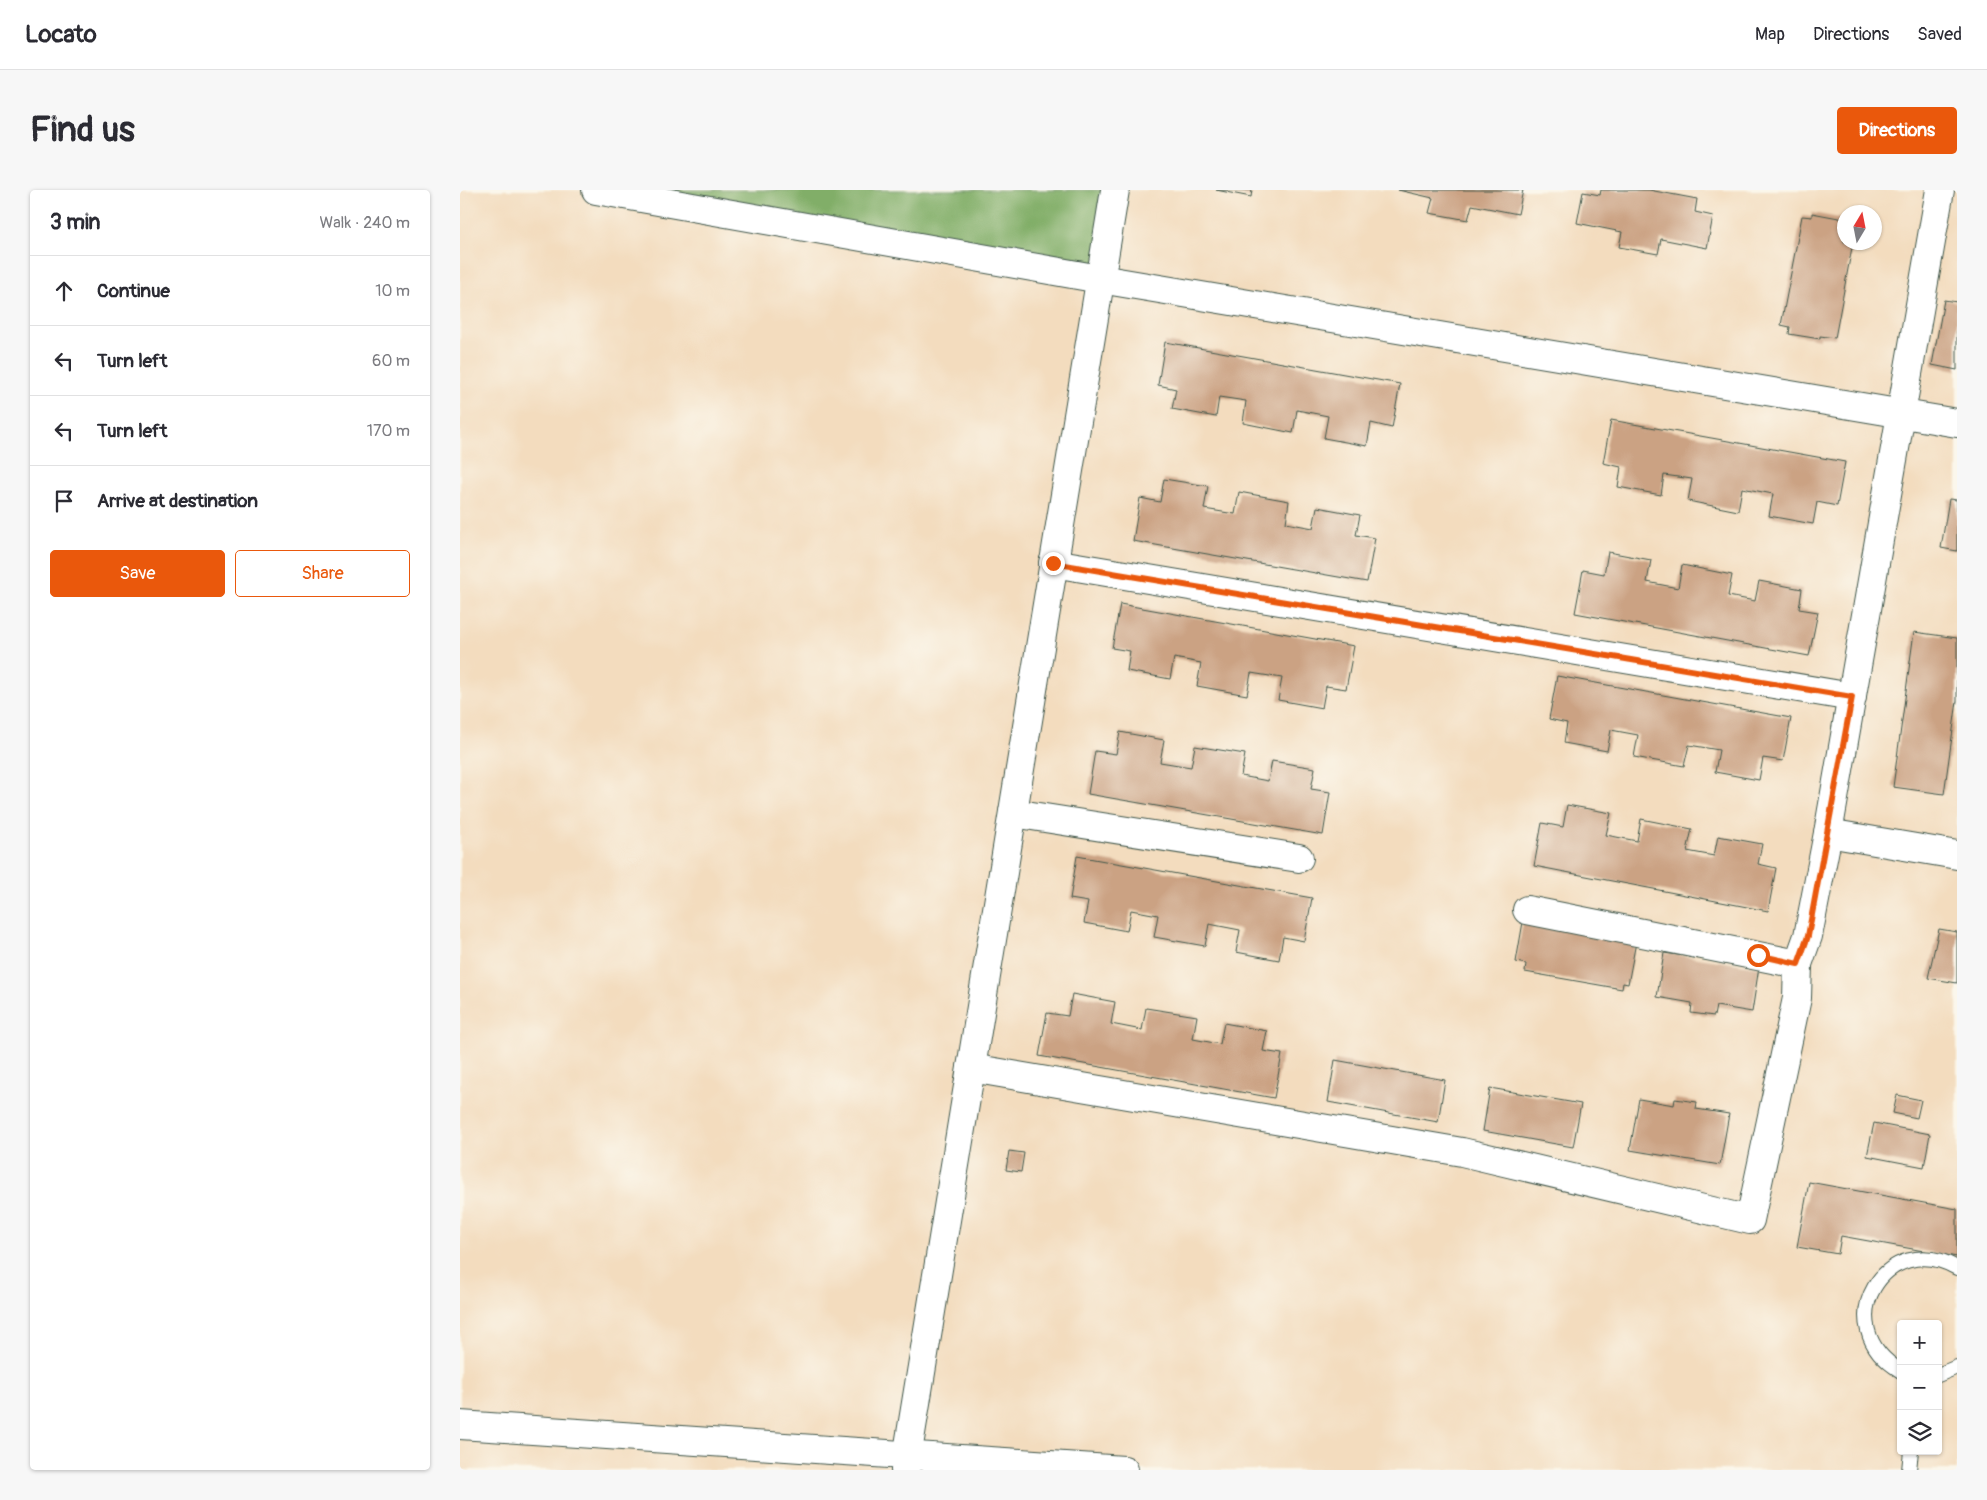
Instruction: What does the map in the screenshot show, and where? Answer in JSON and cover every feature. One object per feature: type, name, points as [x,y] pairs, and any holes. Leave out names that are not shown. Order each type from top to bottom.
[{"type":"street","points":[[596,190],[1100,279],[1957,423]]},
{"type":"street","points":[[906,1462],[1115,190]]},
{"type":"street","points":[[971,1068],[1462,1152],[1750,1220],[1797,998],[1798,964],[1808,936],[1828,832],[1940,190]]},
{"type":"street","points":[[1053,563],[1852,697]]},
{"type":"street","points":[[1013,812],[1299,858]]},
{"type":"street","points":[[1828,832],[1957,855]]},
{"type":"street","points":[[1527,910],[1798,964]]},
{"type":"street","points":[[460,1425],[906,1462],[1124,1470]]},
{"type":"lane","points":[[1897,1369],[1887,1363],[1876,1350],[1868,1335],[1866,1319],[1868,1302],[1874,1286],[1885,1273],[1899,1264],[1915,1258],[1932,1258],[1957,1268]]},
{"type":"lane","points":[[1942,1373],[1957,1367]]},
{"type":"lane","points":[[1909,1470],[1911,1455]]},
{"type":"green space","points":[[649,190],[1115,190],[1100,279]]},
{"type":"building","points":[[1216,190],[1252,190],[1251,197]]},
{"type":"building","points":[[1398,190],[1523,190],[1518,214],[1472,205],[1468,220],[1429,213],[1433,198]]},
{"type":"building","points":[[1601,190],[1649,190],[1697,199],[1695,212],[1713,216],[1707,248],[1661,239],[1658,254],[1619,247],[1622,232],[1577,223],[1583,192],[1600,195]]},
{"type":"building","points":[[1812,213],[1837,218],[1837,250],[1852,250],[1835,338],[1820,336],[1820,339],[1789,334],[1790,327],[1781,325],[1802,216],[1812,217]]},
{"type":"building","points":[[1944,300],[1957,302],[1957,370],[1932,365]]},
{"type":"building","points":[[1165,342],[1400,384],[1392,428],[1371,423],[1367,446],[1324,438],[1328,416],[1297,410],[1293,433],[1243,423],[1246,401],[1219,397],[1216,417],[1172,409],[1176,389],[1158,385]]},
{"type":"building","points":[[1611,420],[1845,462],[1837,506],[1817,502],[1813,524],[1769,516],[1773,494],[1742,488],[1738,511],[1688,501],[1692,479],[1664,475],[1661,495],[1618,487],[1621,467],[1603,463]]},
{"type":"building","points":[[1164,479],[1208,486],[1204,509],[1235,514],[1239,492],[1289,501],[1286,523],[1313,528],[1317,507],[1360,515],[1356,535],[1375,538],[1367,582],[1133,541],[1140,498],[1160,502]]},
{"type":"building","points":[[1949,499],[1957,500],[1957,551],[1941,548]]},
{"type":"building","points":[[1608,552],[1651,560],[1647,582],[1678,588],[1682,565],[1732,575],[1728,596],[1755,601],[1759,581],[1802,589],[1799,609],[1818,612],[1809,656],[1575,613],[1583,570],[1604,574]]},
{"type":"building","points":[[1120,604],[1354,646],[1346,689],[1326,686],[1322,708],[1278,700],[1282,678],[1251,673],[1247,695],[1197,686],[1201,663],[1174,658],[1170,679],[1127,671],[1130,651],[1112,648]]},
{"type":"building","points":[[1914,632],[1957,638],[1957,701],[1944,794],[1893,787]]},
{"type":"building","points":[[1557,676],[1791,718],[1783,761],[1763,758],[1759,780],[1715,772],[1719,750],[1689,745],[1684,766],[1634,757],[1638,735],[1611,730],[1607,751],[1564,743],[1567,723],[1549,719]]},
{"type":"building","points":[[1120,732],[1164,740],[1160,762],[1191,767],[1195,746],[1245,754],[1241,776],[1268,781],[1272,761],[1315,768],[1311,789],[1330,792],[1323,835],[1088,794],[1095,751],[1116,754]]},
{"type":"building","points":[[1567,805],[1611,813],[1606,835],[1637,841],[1641,819],[1692,829],[1687,851],[1714,856],[1718,836],[1762,844],[1758,864],[1776,868],[1768,911],[1534,866],[1542,823],[1563,827]]},
{"type":"building","points":[[1077,856],[1312,898],[1304,941],[1283,937],[1279,960],[1236,952],[1240,930],[1209,924],[1205,946],[1154,937],[1158,915],[1131,910],[1127,931],[1084,923],[1088,902],[1070,899]]},
{"type":"building","points":[[1523,922],[1636,942],[1628,984],[1623,983],[1622,989],[1525,972],[1526,964],[1516,962]]},
{"type":"building","points":[[1939,929],[1957,932],[1957,983],[1928,978]]},
{"type":"building","points":[[1664,953],[1759,967],[1752,1012],[1716,1006],[1714,1016],[1691,1013],[1692,1003],[1657,997]]},
{"type":"building","points":[[1072,994],[1115,1002],[1111,1024],[1142,1030],[1146,1008],[1197,1016],[1193,1039],[1220,1044],[1224,1023],[1267,1031],[1263,1051],[1282,1054],[1274,1098],[1039,1056],[1047,1013],[1068,1016]]},
{"type":"building","points":[[1335,1060],[1445,1080],[1438,1122],[1328,1102]]},
{"type":"building","points":[[1490,1088],[1581,1104],[1573,1147],[1483,1131]]},
{"type":"building","points":[[1897,1095],[1921,1100],[1917,1118],[1893,1113]]},
{"type":"building","points":[[1639,1099],[1674,1105],[1675,1099],[1697,1102],[1696,1109],[1729,1114],[1720,1165],[1630,1150]]},
{"type":"building","points":[[1874,1123],[1930,1134],[1924,1167],[1867,1156]]},
{"type":"building","points":[[1009,1151],[1024,1153],[1021,1172],[1006,1170]]},
{"type":"building","points":[[1809,1182],[1957,1209],[1957,1257],[1841,1236],[1838,1254],[1797,1247]]},
{"type":"route","points":[[1053,563],[1852,697],[1808,936],[1798,964],[1758,955]]}]
